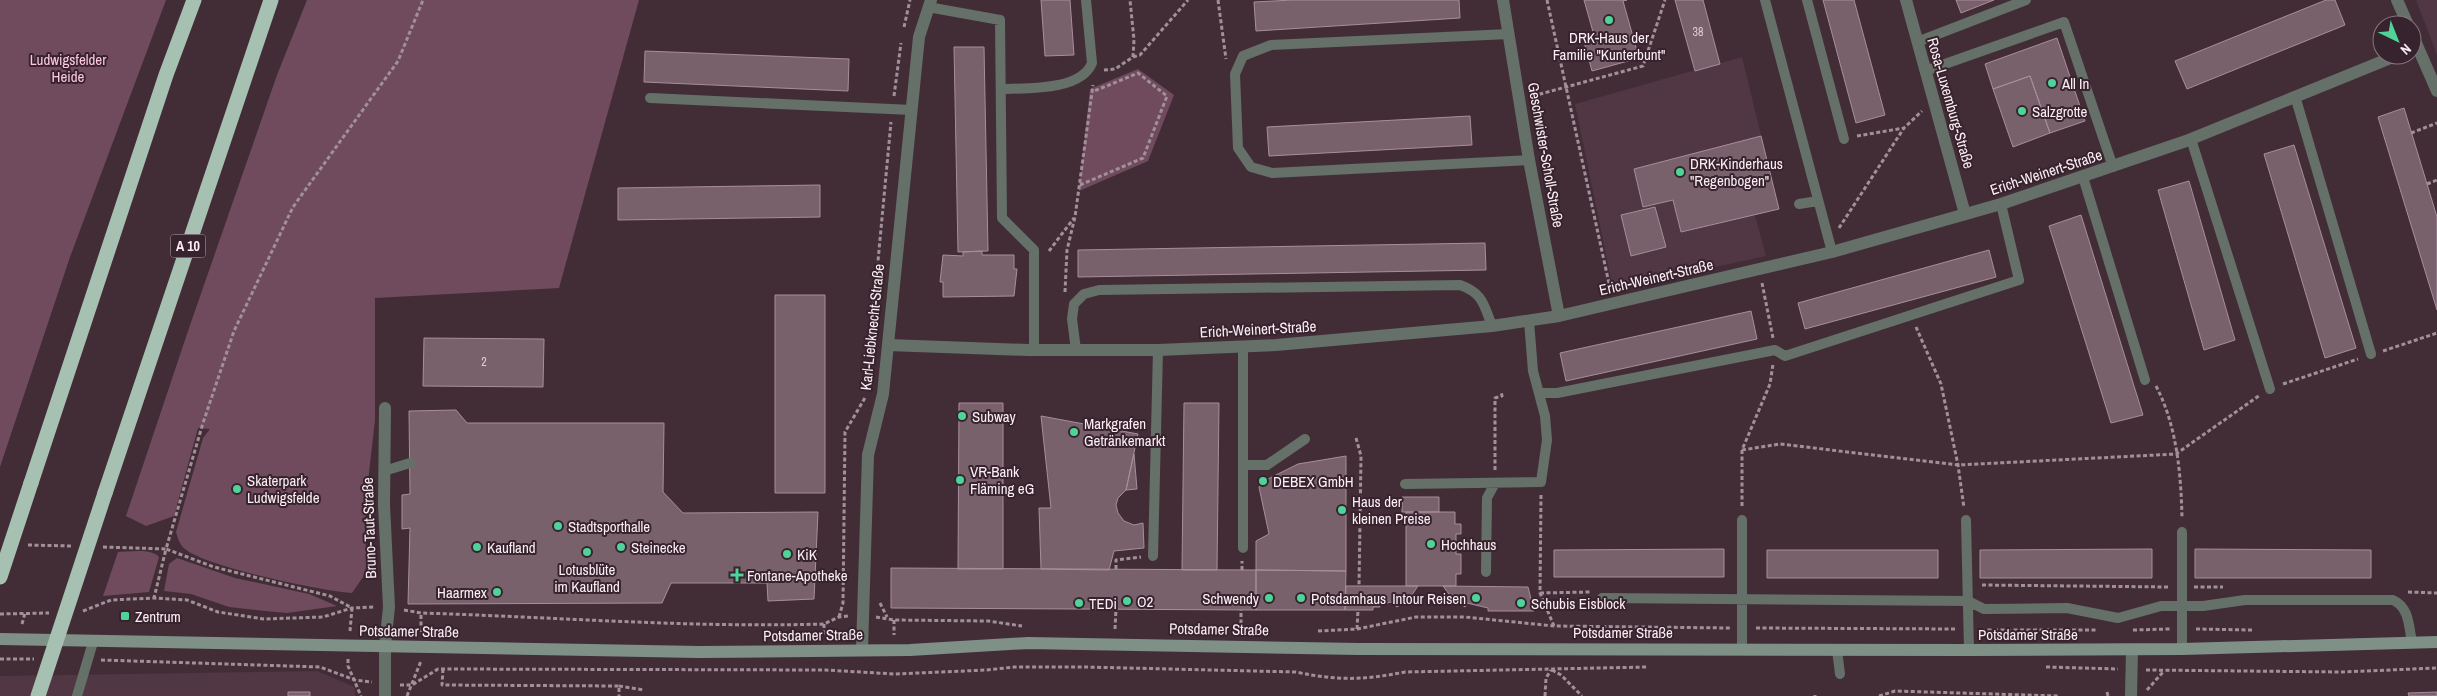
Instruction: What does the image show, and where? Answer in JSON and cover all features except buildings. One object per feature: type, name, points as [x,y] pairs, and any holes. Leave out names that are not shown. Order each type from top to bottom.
[{"type":"highway","points":[[0,577],[166,75],[194,0]]},
{"type":"highway","name":"A 10","points":[[38,696],[271,0]]},
{"type":"main road","name":"Potsdamer Straße","points":[[0,639],[699,652],[913,650],[1028,644],[1359,649],[2132,650],[2437,642]]},
{"type":"street","name":"Geschwister-Scholl-Straße","points":[[1503,0],[1529,160],[1559,316]]},
{"type":"street","name":"Rosa-Luxemburg-Straße","points":[[1906,0],[1965,214]]},
{"type":"street","points":[[2397,0],[2404,15]]},
{"type":"street","name":"Karl-Liebknecht-Straße","points":[[862,650],[868,455],[882,394],[919,36],[929,4]]},
{"type":"street","points":[[2422,61],[2437,90]]},
{"type":"street","name":"Erich-Weinert-Straße","points":[[888,345],[1034,350],[1158,350],[1355,340],[1529,322],[1759,270],[1830,247],[2000,204],[2083,178],[2191,139],[2373,65]]},
{"type":"street","name":"Bruno-Taut-Straße","points":[[385,408],[384,471],[389,607],[385,646],[385,690]]},
{"type":"street","points":[[2132,650],[2137,695]]},
{"type":"lane","points":[[1001,89],[1074,82],[1091,72],[1092,63],[1086,0]]},
{"type":"lane","points":[[1766,0],[1830,247]]},
{"type":"lane","points":[[1807,0],[1844,139]]},
{"type":"lane","points":[[1917,42],[2026,0]]},
{"type":"lane","name":"Karl-Liebknecht-Straße","points":[[929,4],[1000,20],[1002,218],[1034,250],[1034,350]]},
{"type":"lane","points":[[1925,71],[2064,22],[2113,167]]},
{"type":"lane","points":[[1509,34],[1271,45],[1243,56],[1235,74],[1238,148],[1250,167],[1272,173],[1529,160]]},
{"type":"lane","points":[[2295,96],[2371,354]]},
{"type":"lane","points":[[650,98],[912,110]]},
{"type":"lane","points":[[2191,139],[2270,389]]},
{"type":"lane","points":[[2083,178],[2145,380]]},
{"type":"lane","points":[[1799,204],[1818,201]]},
{"type":"lane","points":[[1539,393],[1557,393],[1776,350],[1785,356],[2019,280],[2000,204]]},
{"type":"lane","points":[[1076,350],[1072,319],[1074,304],[1084,294],[1099,290],[1460,285],[1475,290],[1482,301],[1492,326]]},
{"type":"lane","points":[[1405,484],[1542,482],[1548,440],[1545,416],[1533,371],[1529,322]]},
{"type":"lane","points":[[1243,346],[1243,548]]},
{"type":"lane","points":[[1153,556],[1158,350]]},
{"type":"lane","points":[[1243,466],[1267,465],[1305,439]]},
{"type":"lane","points":[[384,471],[410,463]]},
{"type":"lane","points":[[1486,572],[1487,498],[1495,483]]},
{"type":"lane","points":[[1742,520],[1742,649]]},
{"type":"lane","points":[[1966,520],[1969,650]]},
{"type":"lane","points":[[2182,532],[2182,649]]},
{"type":"lane","points":[[1600,595],[1742,599],[1968,601],[1984,609],[2067,608],[2118,618],[2161,606],[2203,606],[2245,600],[2392,600],[2402,604],[2406,611],[2412,643]]},
{"type":"lane","points":[[77,696],[93,642]]},
{"type":"lane","points":[[1837,650],[1840,674]]},
{"type":"path","points":[[352,608],[330,596],[214,567],[166,549],[203,422],[234,331],[293,207],[398,61],[423,0]]},
{"type":"path","points":[[904,29],[910,0]]},
{"type":"path","points":[[1130,0],[1134,40],[1133,57]]},
{"type":"path","points":[[1064,299],[1067,250],[1074,218],[1092,92],[1091,72],[1115,69],[1140,54],[1188,0]]},
{"type":"path","points":[[1218,0],[1226,62],[1235,74]]},
{"type":"path","points":[[1547,0],[1564,87],[1613,303]]},
{"type":"path","points":[[1520,99],[1643,66],[1665,0]]},
{"type":"path","points":[[872,335],[892,108],[902,38]]},
{"type":"path","points":[[1079,186],[1143,158],[1167,96],[1138,73],[1092,92]]},
{"type":"path","points":[[1830,247],[1904,128],[1933,100]]},
{"type":"path","points":[[2411,133],[2437,123]]},
{"type":"path","points":[[1844,139],[1904,128]]},
{"type":"path","points":[[2427,184],[2437,180]]},
{"type":"path","points":[[1034,269],[1074,218]]},
{"type":"path","points":[[1742,520],[1742,450],[1770,384],[1776,350],[1759,270]]},
{"type":"path","points":[[1910,315],[1941,384],[1958,465],[1966,520]]},
{"type":"path","points":[[1742,450],[1780,444],[1958,465],[2176,454],[2270,389],[2371,354],[2437,334]]},
{"type":"path","points":[[2145,380],[2156,386],[2166,404],[2181,489],[2182,532]]},
{"type":"path","points":[[840,616],[844,602],[845,432],[866,396],[867,388]]},
{"type":"path","points":[[1495,483],[1496,398],[1502,396],[1501,391]]},
{"type":"path","points":[[1356,438],[1361,456],[1358,586]]},
{"type":"path","points":[[1316,631],[1358,629],[1416,617],[1465,617],[1554,626],[1540,592],[1539,525],[1542,482]]},
{"type":"path","points":[[1116,570],[1116,560],[1153,556]]},
{"type":"path","points":[[1967,585],[2230,587]]},
{"type":"path","points":[[1540,592],[1600,595]]},
{"type":"path","points":[[2401,592],[2437,593]]},
{"type":"path","points":[[76,613],[112,600],[154,598],[187,600],[218,612],[264,619],[323,616],[352,608],[389,607],[421,613],[545,617],[655,624],[824,624],[840,616],[862,616],[894,620],[988,620],[1024,627]]},
{"type":"path","points":[[1115,630],[1116,609]]},
{"type":"path","points":[[1241,610],[1241,630]]},
{"type":"path","points":[[1358,610],[1358,629]]},
{"type":"path","points":[[0,614],[50,613]]},
{"type":"path","points":[[1106,630],[1125,630]]},
{"type":"path","points":[[1231,630],[1250,630]]},
{"type":"path","points":[[0,659],[42,659]]},
{"type":"path","points":[[87,659],[320,667],[385,690],[412,685],[438,669],[824,670],[909,674],[943,670],[987,670],[1014,667],[1085,667],[1296,672],[1329,679],[1369,679],[1406,672],[1552,670],[1562,675],[1582,696]]},
{"type":"path","points":[[2137,695],[2163,671],[2342,672],[2437,668]]},
{"type":"path","points":[[443,669],[442,685],[619,686],[644,690]]},
{"type":"path","points":[[1546,696],[1546,678],[1552,670]]},
{"type":"path","points":[[354,680],[361,696]]},
{"type":"path","points":[[407,696],[412,685]]},
{"type":"path","points":[[618,696],[619,686]]},
{"type":"path","points":[[1880,696],[1895,691],[2058,696]]},
{"type":"shaded area","points":[[2416,0],[2437,0],[2437,55],[2422,15]]},
{"type":"shaded area","name":"DRK-Kinderhaus \"Regenbogen\"","points":[[1742,57],[1779,209],[1755,215],[1766,256],[1613,289],[1575,104]]},
{"type":"shaded area","points":[[317,671],[355,687],[355,696],[0,696],[0,676]]},
{"type":"green space","name":"Ludwigsfelder Heide","points":[[0,0],[166,0],[70,257],[0,467]]},
{"type":"green space","points":[[307,0],[639,0],[559,288],[375,298],[375,420],[367,490],[365,536],[367,564],[363,577],[352,593],[316,588],[239,570],[197,556],[183,547],[179,542],[176,532],[203,438],[210,429],[198,428],[174,516],[146,526],[126,516],[277,75]]},
{"type":"green space","points":[[1138,69],[1174,95],[1148,161],[1079,191],[1090,89]]},
{"type":"green space","points":[[145,551],[159,557],[149,592],[103,596],[118,552]]},
{"type":"green space","points":[[177,558],[235,578],[309,594],[337,606],[287,613],[229,607],[191,594],[164,591],[169,564]]},
{"type":"place","name":"DRK-Haus der Familie \"Kunterbunt\"","points":[[1609,20]]},
{"type":"place","name":"All In","points":[[2052,83]]},
{"type":"place","name":"Salzgrotte","points":[[2022,111]]},
{"type":"place","name":"DRK-Kinderhaus \"Regenbogen\"","points":[[1680,172]]},
{"type":"place","name":"Subway","points":[[962,416]]},
{"type":"place","name":"Markgrafen Getränkemarkt","points":[[1074,432]]},
{"type":"place","name":"VR-Bank Fläming eG","points":[[960,480]]},
{"type":"place","name":"DEBEX GmbH","points":[[1263,481]]},
{"type":"place","name":"Skaterpark Ludwigsfelde","points":[[237,489]]},
{"type":"place","name":"Haus der kleinen Preise","points":[[1342,510]]},
{"type":"place","name":"Stadtsporthalle","points":[[558,526]]},
{"type":"place","name":"Hochhaus","points":[[1431,544]]},
{"type":"place","name":"Kaufland","points":[[477,547]]},
{"type":"place","name":"Steinecke","points":[[621,547]]},
{"type":"place","name":"Lotusblüte im Kaufland","points":[[587,552]]},
{"type":"place","name":"KiK","points":[[787,554]]},
{"type":"place","name":"Fontane-Apotheke","points":[[737,575]]},
{"type":"place","name":"Haarmex","points":[[497,592]]},
{"type":"place","name":"Schwendy","points":[[1269,598]]},
{"type":"place","name":"Potsdamhaus","points":[[1301,598]]},
{"type":"place","name":"Intour Reisen","points":[[1476,598]]},
{"type":"place","name":"O2","points":[[1127,601]]},
{"type":"place","name":"TEDi","points":[[1079,603]]},
{"type":"place","name":"Schubis Eisblock","points":[[1521,603]]},
{"type":"place","name":"Zentrum","points":[[125,616]]}]
